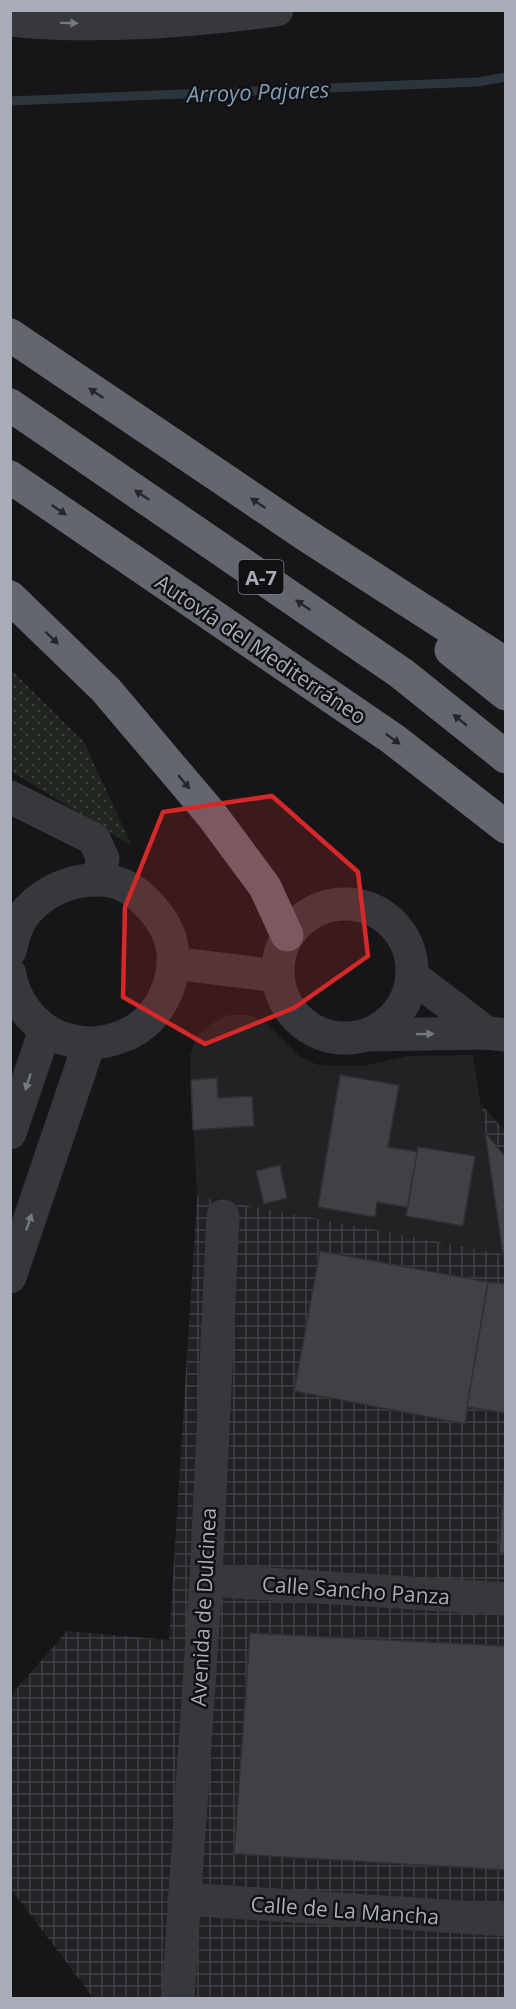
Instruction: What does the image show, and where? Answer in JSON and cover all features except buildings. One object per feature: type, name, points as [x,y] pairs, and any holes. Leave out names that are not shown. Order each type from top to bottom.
[{"type":"highway","points":[[10,335],[306,535],[506,664]]},
{"type":"highway","name":"A-7","points":[[10,405],[401,673],[506,757]]},
{"type":"highway","name":"Autovía del Mediterráneo","points":[[10,477],[393,740],[506,827]]},
{"type":"highway","points":[[306,535],[506,694]]},
{"type":"highway","points":[[10,597],[106,690],[211,814],[265,887],[287,935]]},
{"type":"street","points":[[24,18],[102,23],[207,19],[277,10]]},
{"type":"street","points":[[10,797],[94,839],[103,859],[97,880]]},
{"type":"street","points":[[10,974],[12,988],[25,1012],[45,1030],[66,1040],[89,1044],[114,1040],[138,1029],[156,1011],[169,989],[173,963],[170,939],[161,918],[144,899],[126,885],[97,880],[71,882],[46,893],[26,911],[11,940]]},
{"type":"street","points":[[367,1035],[384,1026],[399,1012],[408,995],[412,976],[411,953],[402,933],[386,917],[366,906],[344,903],[322,907],[302,918],[287,935],[279,954],[277,976],[281,996],[291,1014],[307,1028],[326,1036],[346,1039],[367,1035],[496,1034]]},
{"type":"street","points":[[173,963],[277,976]]},
{"type":"street","points":[[412,976],[496,1034]]},
{"type":"street","points":[[10,1133],[45,1030]]},
{"type":"street","points":[[10,1277],[89,1044]]},
{"type":"street","name":"Avenida de Dulcinea","points":[[178,1998],[206,1580],[223,1216]]},
{"type":"street","name":"Calle Sancho Panza","points":[[206,1580],[506,1599]]},
{"type":"street","name":"Calle de La Mancha","points":[[184,1899],[506,1920]]},
{"type":"highlighted area","points":[[272,796],[358,872],[368,956],[294,1008],[205,1044],[123,997],[125,907],[163,812]]},
{"type":"shaded area","points":[[10,669],[84,742],[132,846],[11,771]]},
{"type":"shaded area","points":[[228,1015],[249,1015],[266,1023],[299,1056],[318,1065],[362,1066],[407,1056],[473,1055],[503,1254],[197,1196],[190,1054],[197,1036],[211,1024]]},
{"type":"shaded area","points":[[481,1104],[506,1132],[505,1998],[93,1998],[11,1889],[11,1695],[67,1631],[169,1640],[197,1196],[503,1254]]},
{"type":"waterway","name":"Arroyo Pajares","points":[[10,101],[478,82],[506,77]]}]
